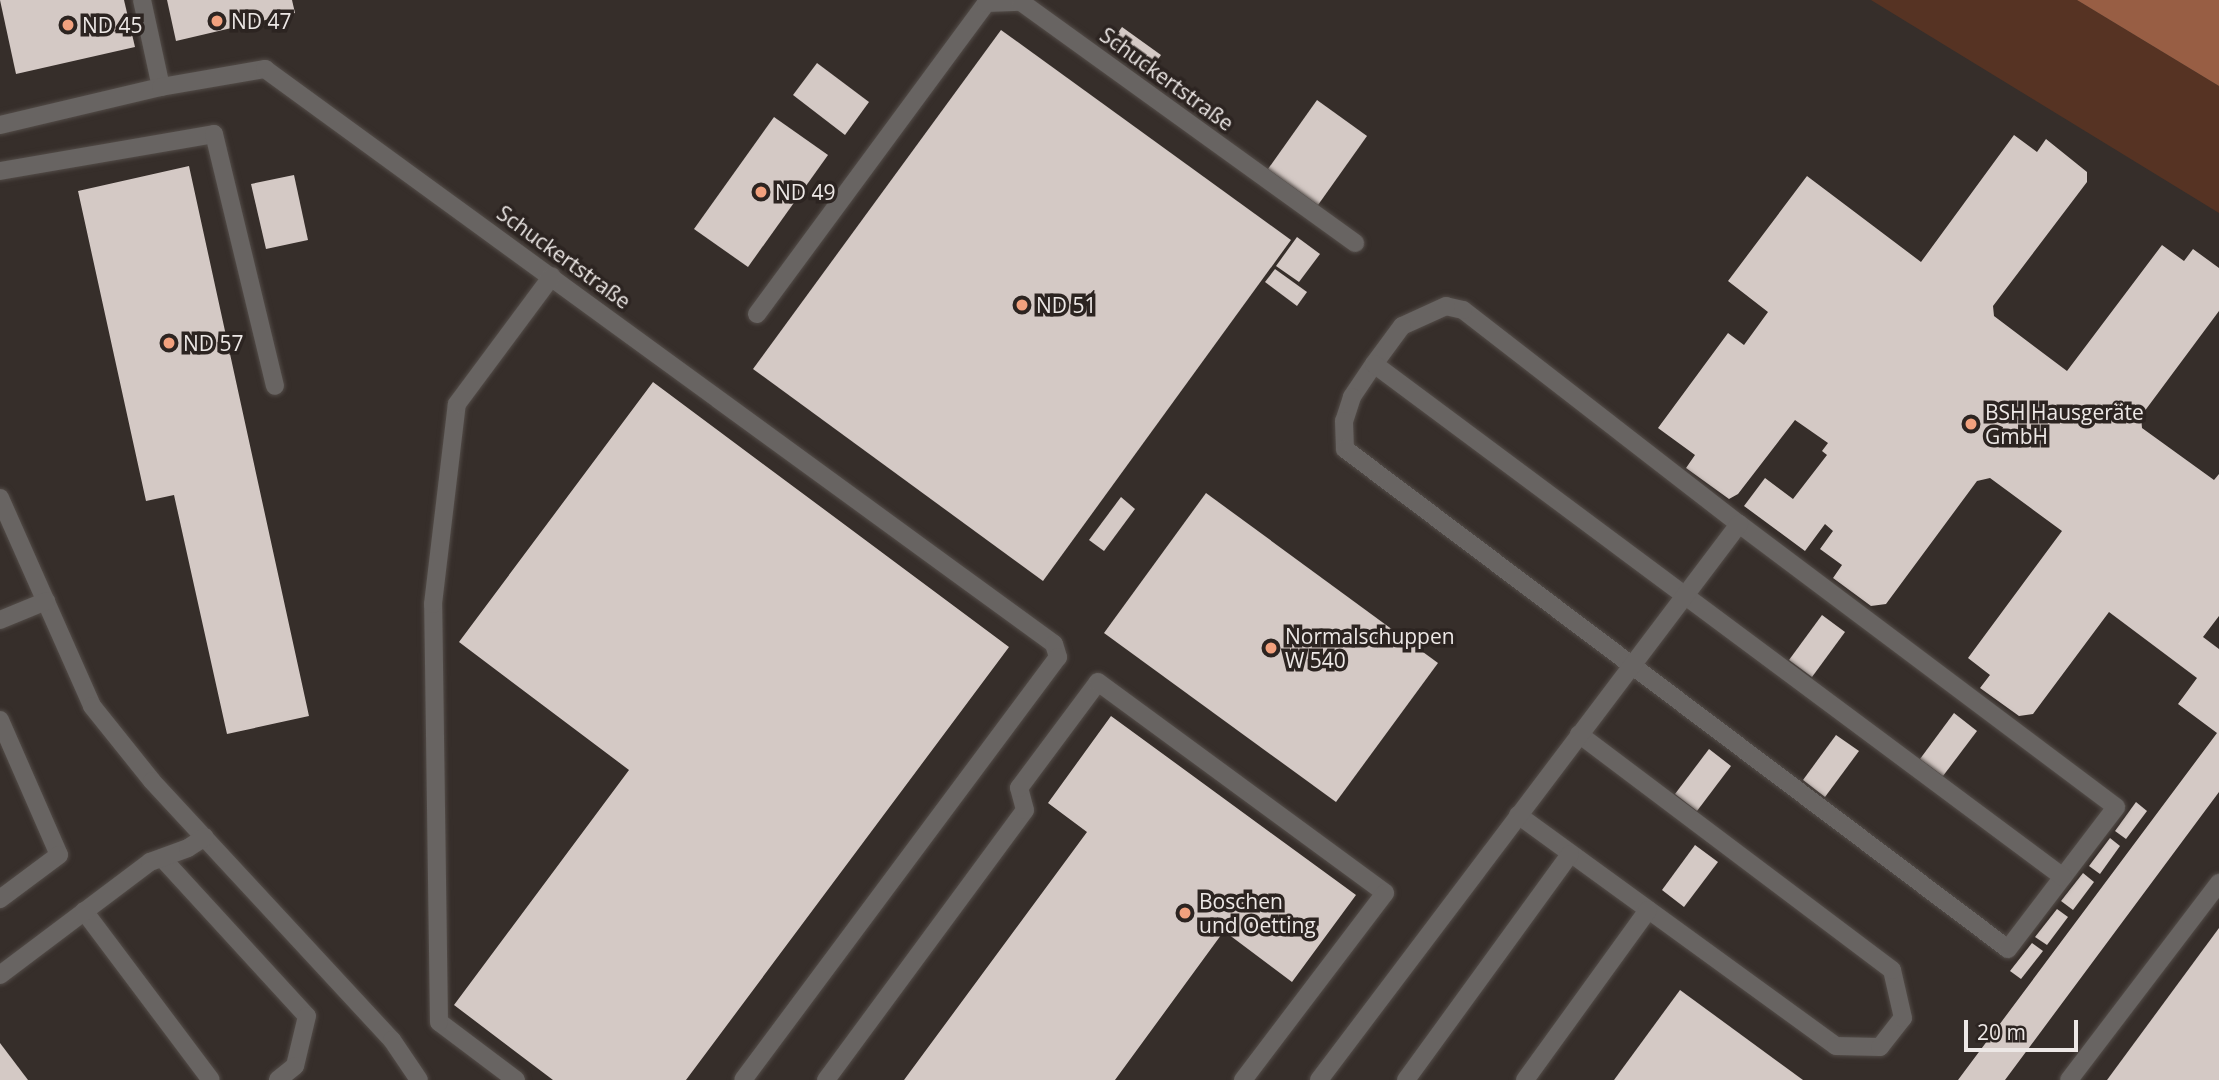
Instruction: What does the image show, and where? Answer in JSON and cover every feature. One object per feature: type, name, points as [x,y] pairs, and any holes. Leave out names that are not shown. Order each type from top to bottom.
[{"type":"lane","points":[[142,0],[161,87]]},
{"type":"lane","name":"Schuckertstraße","points":[[757,314],[986,3],[1021,2],[1355,243]]},
{"type":"lane","name":"Schuckertstraße","points":[[0,125],[161,87],[265,69],[1054,644],[1058,657],[743,1080]]},
{"type":"lane","points":[[0,171],[214,134],[275,386]]},
{"type":"lane","points":[[516,1080],[439,1022],[433,604],[457,404],[552,276]]},
{"type":"lane","points":[[1446,306],[1463,310],[1739,524],[2116,807],[2008,949],[1345,449],[1344,421],[1352,397],[1374,364],[1402,326],[1446,306]]},
{"type":"lane","points":[[1374,364],[2063,877]]},
{"type":"lane","points":[[0,498],[92,706],[152,781],[392,1040],[419,1080]]},
{"type":"lane","points":[[1319,1080],[1739,524]]},
{"type":"lane","points":[[0,620],[46,601]]},
{"type":"lane","points":[[826,1080],[1025,810],[1019,788],[1098,682],[1385,893],[1243,1080]]},
{"type":"lane","points":[[0,720],[59,855],[0,899]]},
{"type":"lane","points":[[1517,815],[1836,1046],[1880,1046],[1903,1018],[1892,970],[1579,734]]},
{"type":"lane","points":[[0,975],[150,862],[205,837]]},
{"type":"lane","points":[[1405,1080],[1570,854]]},
{"type":"lane","points":[[162,858],[307,1016],[295,1066],[278,1080]]},
{"type":"lane","points":[[2069,1080],[2219,883]]},
{"type":"lane","points":[[1525,1080],[1648,910]]},
{"type":"lane","points":[[84,911],[211,1080]]},
{"type":"shaded area","points":[[1871,0],[2077,0],[2219,86],[2219,213]]},
{"type":"shaded area","points":[[2077,0],[2219,0],[2219,86]]},
{"type":"building","name":"ND 45","points":[[0,0],[124,0],[135,47],[16,74]]},
{"type":"building","name":"ND 47","points":[[167,0],[292,0],[295,13],[176,41]]},
{"type":"building","points":[[1122,27],[1161,55],[1149,72],[1110,44]]},
{"type":"building","name":"ND 51","points":[[1001,30],[1291,240],[1043,581],[753,369]]},
{"type":"building","points":[[817,63],[869,102],[845,135],[793,95]]},
{"type":"building","points":[[1317,100],[1367,136],[1318,205],[1268,169]]},
{"type":"building","name":"ND 49","points":[[774,117],[828,155],[748,267],[694,229]]},
{"type":"building","name":"BSH Hausgeräte GmbH","points":[[2014,135],[2037,152],[2046,139],[2087,172],[2087,182],[1993,306],[1994,316],[2067,371],[2162,245],[2184,261],[2193,249],[2219,268],[2219,311],[2141,416],[2142,428],[2214,480],[2219,474],[2219,616],[2203,637],[2219,649],[2219,792],[2005,1080],[1958,1080],[2217,733],[2178,704],[2197,678],[2109,612],[2033,714],[2019,716],[1980,688],[1990,675],[1968,658],[2062,531],[1990,478],[1977,481],[1886,604],[1871,606],[1833,578],[1842,565],[1820,549],[1833,531],[1825,524],[1805,551],[1744,506],[1765,478],[1793,499],[1827,455],[1822,451],[1828,443],[1795,420],[1738,494],[1729,499],[1686,468],[1695,455],[1658,428],[1728,333],[1744,345],[1768,312],[1728,281],[1807,176],[1921,262]]},
{"type":"building","name":"ND 57","points":[[189,166],[309,716],[227,734],[174,495],[146,501],[78,191]]},
{"type":"building","points":[[294,175],[308,240],[266,249],[251,184]]},
{"type":"building","points":[[1297,237],[1320,254],[1299,282],[1276,266]]},
{"type":"building","points":[[1275,269],[1307,292],[1297,306],[1265,282]]},
{"type":"building","points":[[653,382],[1009,647],[686,1080],[553,1080],[454,1005],[629,770],[459,642]]},
{"type":"building","name":"Normalschuppen W 540","points":[[1206,493],[1438,663],[1336,802],[1104,633]]},
{"type":"building","points":[[1121,497],[1135,509],[1104,551],[1089,540]]},
{"type":"building","points":[[1822,615],[1845,632],[1812,677],[1789,660]]},
{"type":"building","points":[[1954,713],[1977,731],[1943,776],[1920,759]]},
{"type":"building","name":"Boschen und Oetting","points":[[1111,716],[1356,895],[1292,982],[1224,931],[1115,1080],[904,1080],[1087,832],[1048,803]]},
{"type":"building","points":[[1836,735],[1859,751],[1825,797],[1803,780]]},
{"type":"building","points":[[1709,749],[1731,766],[1697,811],[1675,794]]},
{"type":"building","points":[[2136,802],[2147,811],[2126,839],[2115,831]]},
{"type":"building","points":[[2110,838],[2120,846],[2100,874],[2089,866]]},
{"type":"building","points":[[1695,845],[1718,862],[1684,907],[1662,890]]},
{"type":"building","points":[[2083,873],[2094,882],[2073,910],[2061,901]]},
{"type":"building","points":[[2057,909],[2068,917],[2047,945],[2035,937]]},
{"type":"building","points":[[2219,928],[2219,1080],[2107,1080]]},
{"type":"building","points":[[2032,943],[2043,951],[2021,979],[2010,971]]},
{"type":"building","points":[[1680,990],[1803,1080],[1614,1080]]},
{"type":"building","points":[[0,1043],[28,1080],[0,1080]]},
{"type":"place","name":"ND 47","points":[[217,21]]},
{"type":"place","name":"ND 45","points":[[68,25]]},
{"type":"place","name":"ND 49","points":[[761,192]]},
{"type":"place","name":"ND 51","points":[[1022,305]]},
{"type":"place","name":"ND 57","points":[[169,343]]},
{"type":"place","name":"BSH Hausgeräte GmbH","points":[[1971,424]]},
{"type":"place","name":"Normalschuppen W 540","points":[[1271,648]]},
{"type":"place","name":"Boschen und Oetting","points":[[1185,913]]}]
